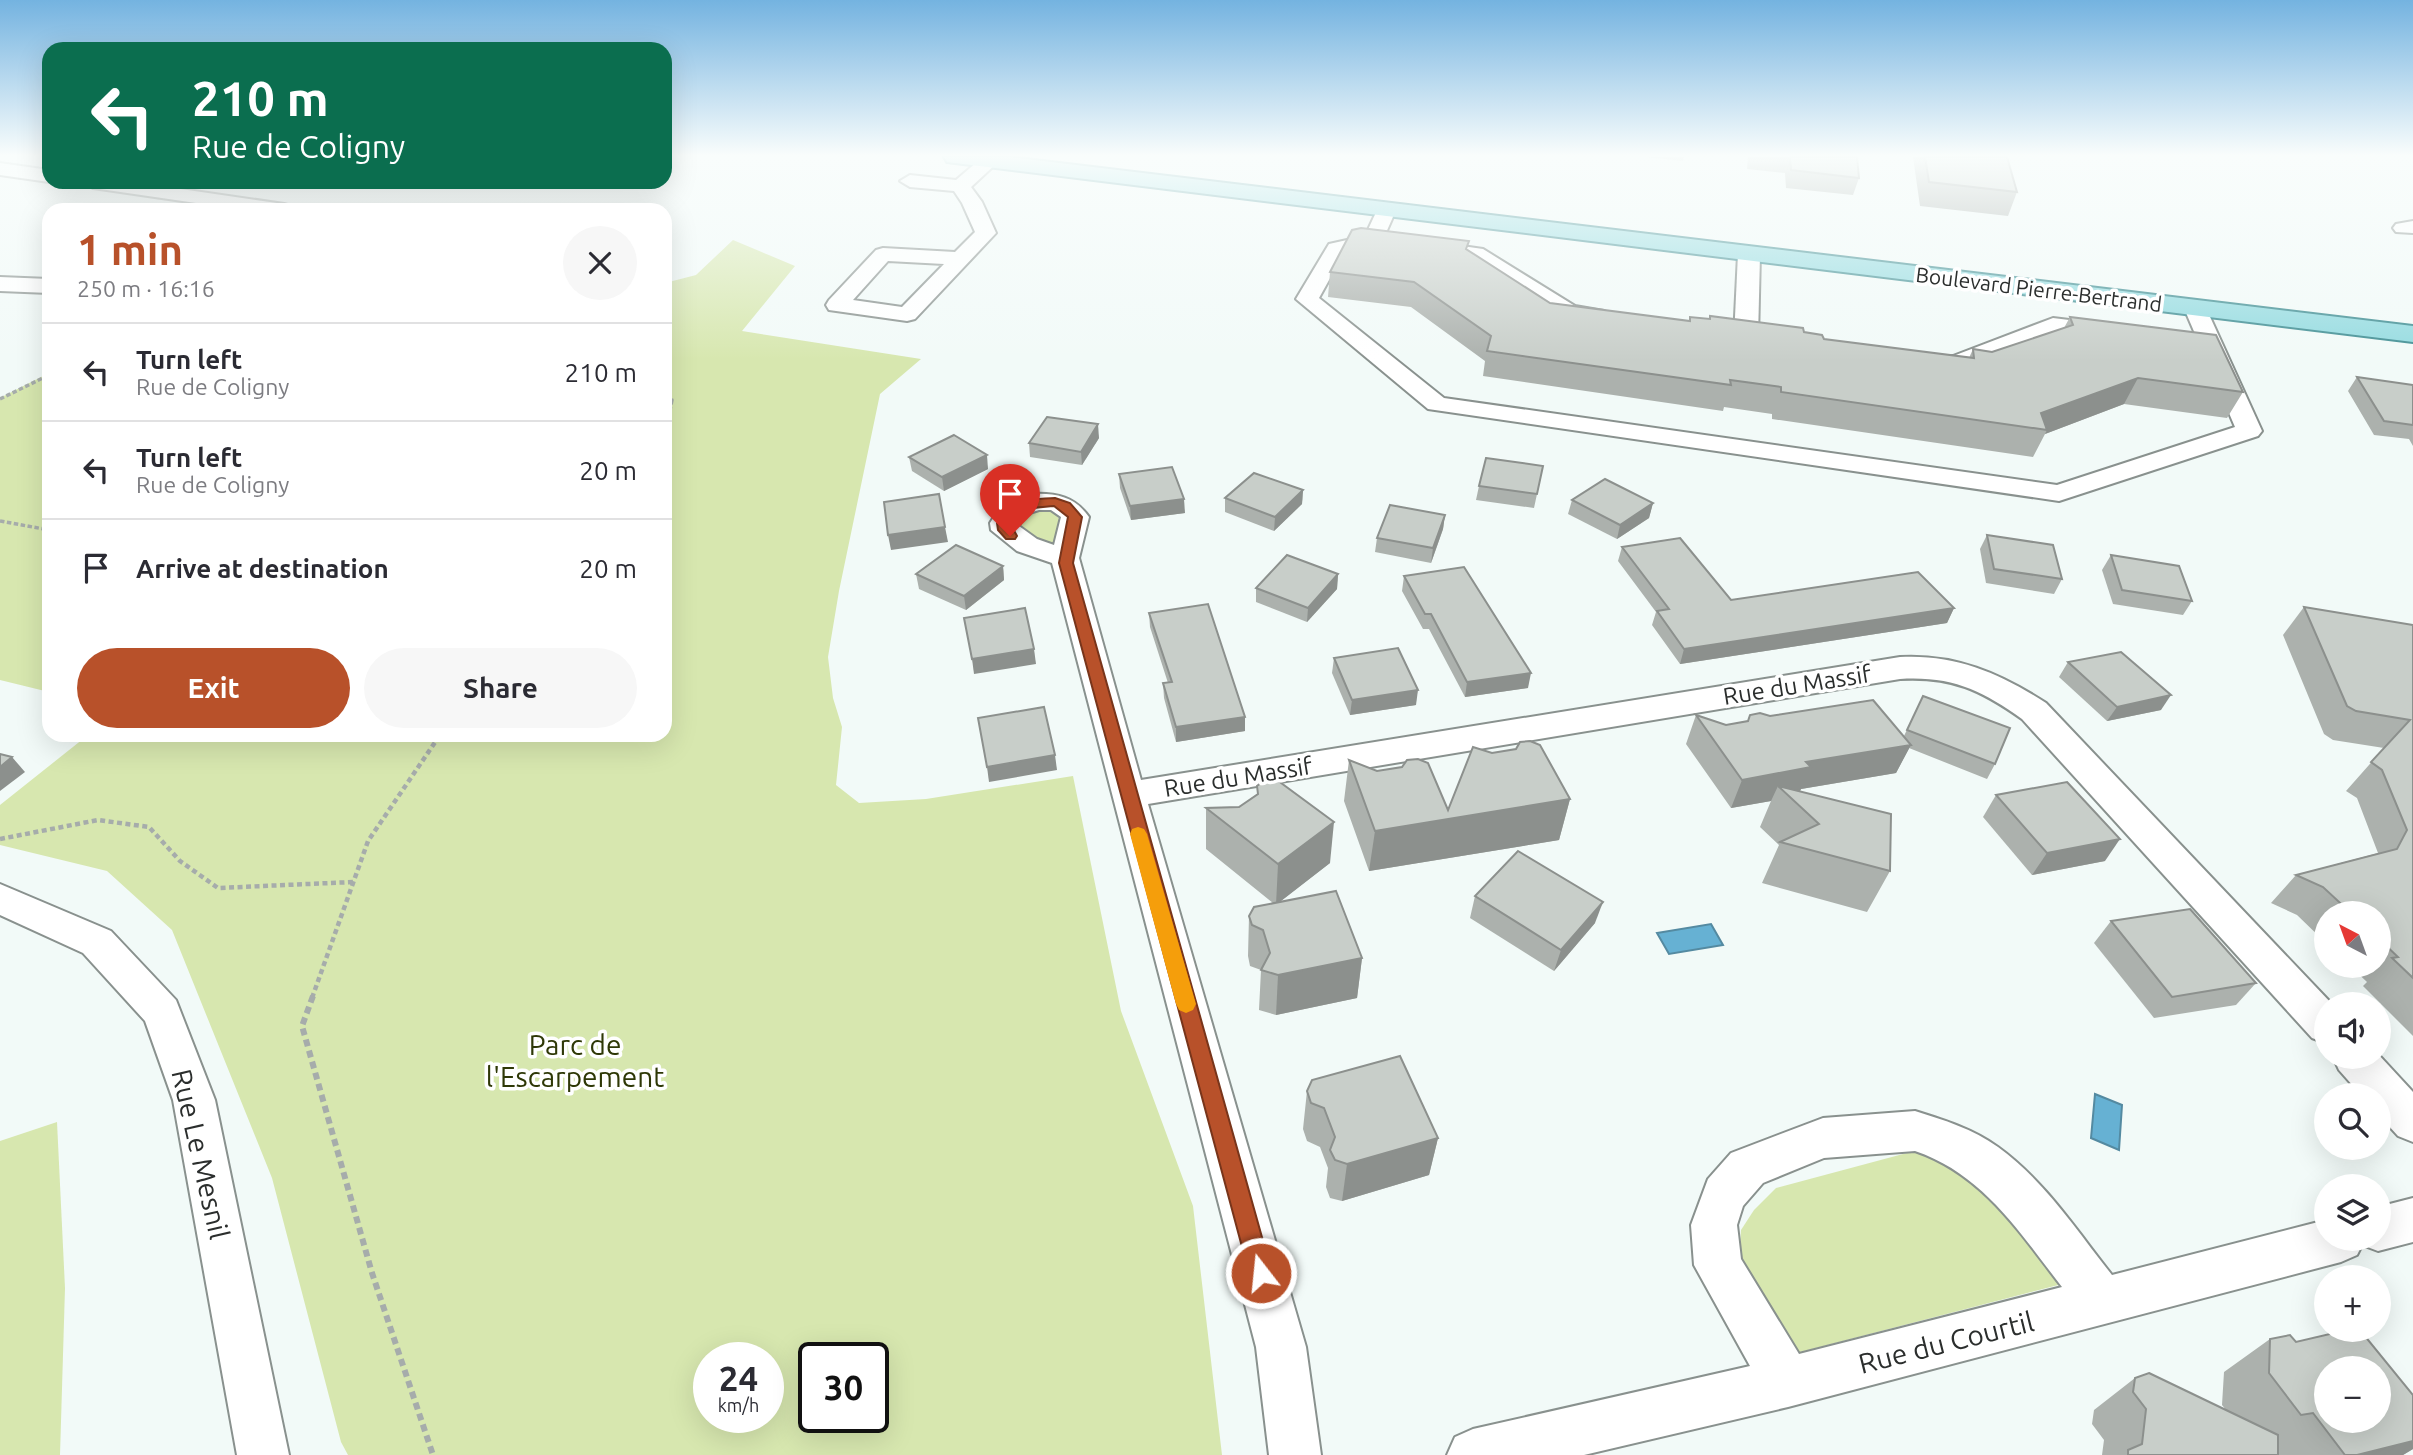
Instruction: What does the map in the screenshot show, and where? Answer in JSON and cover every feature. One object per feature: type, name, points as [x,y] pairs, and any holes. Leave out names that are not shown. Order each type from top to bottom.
[{"type":"main road","name":"Boulevard Pierre-Bertrand","points":[[1509,225],[2413,334]]},
{"type":"street","points":[[961,259],[883,254],[837,305],[907,314],[961,259],[986,233],[982,225]]},
{"type":"street","points":[[1373,240],[1380,225]]},
{"type":"street","points":[[1614,319],[1569,312],[1476,253],[1373,240],[1336,247],[1307,299],[1437,404],[2059,493],[2249,431],[2195,308]]},
{"type":"street","points":[[1746,338],[1749,254]]},
{"type":"street","points":[[0,284],[42,286]]},
{"type":"street","points":[[1922,359],[1956,363],[2053,325],[2132,335]]},
{"type":"street","points":[[1723,334],[1769,341]]},
{"type":"street","points":[[2186,342],[2212,345]]},
{"type":"street","points":[[1065,558],[1281,1347],[1295,1455]]},
{"type":"street","name":"Rue du Massif","points":[[1128,795],[1900,668],[1937,666],[1972,676],[2001,689],[2034,711],[2314,1014]]},
{"type":"street","name":"Rue Le Mesnil","points":[[0,899],[97,942],[162,1012],[194,1100],[263,1455]]},
{"type":"street","points":[[2365,1069],[2413,1122]]},
{"type":"street","points":[[1788,1382],[1718,1265],[1714,1225],[1724,1194],[1747,1168],[1823,1138],[1915,1131],[1949,1142],[1982,1161],[2014,1189],[2104,1302]]},
{"type":"street","points":[[2391,1226],[2413,1220]]},
{"type":"street","name":"Rue du Courtil","points":[[1473,1455],[1788,1382],[2314,1246]]},
{"type":"path","points":[[0,399],[42,378]]},
{"type":"path","points":[[0,521],[42,529]]},
{"type":"path","points":[[433,1455],[372,1273],[302,1026],[368,841],[435,742]]},
{"type":"path","points":[[0,839],[98,820],[149,827],[180,861],[218,888],[353,882]]},
{"type":"green space","name":"Parc de l'Escarpement","points":[[733,240],[795,266],[742,331],[921,359],[880,394],[839,591],[828,657],[833,698],[842,727],[836,785],[859,803],[926,799],[1073,776],[1121,1011],[1193,1206],[1222,1455],[348,1455],[341,1442],[272,1178],[172,930],[107,871],[0,845],[0,805],[79,742],[672,742],[672,281],[696,275]]},
{"type":"green space","points":[[42,377],[42,690],[0,680],[0,398]]},
{"type":"green space","points":[[1043,509],[1053,511],[1063,524],[1054,548],[1019,530],[1017,517],[1023,512]]},
{"type":"green space","points":[[57,1122],[65,1288],[60,1455],[0,1455],[0,1141]]},
{"type":"green space","points":[[1918,1150],[1962,1167],[2066,1283],[1793,1354],[1739,1265],[1741,1230],[1754,1210],[1776,1188]]},
{"type":"water","points":[[1711,924],[1723,945],[1669,954],[1657,933]]},
{"type":"water","points":[[2095,1094],[2122,1105],[2119,1150],[2091,1138]]},
{"type":"building","points":[[1361,228],[1469,241],[1466,249],[1550,303],[1690,321],[1690,317],[1710,319],[1710,316],[1803,328],[1804,332],[1822,335],[1824,339],[1974,358],[1973,349],[1992,352],[2073,325],[2070,317],[2216,335],[2243,392],[2138,378],[2041,413],[2047,430],[1781,392],[1781,387],[1730,380],[1731,385],[1487,351],[1491,336],[1414,282],[1330,272],[1352,230]]},
{"type":"building","points":[[2357,377],[2413,385],[2413,425],[2384,421]]},
{"type":"building","points":[[1047,417],[1098,424],[1081,452],[1029,443]]},
{"type":"building","points":[[954,435],[987,455],[942,477],[909,457]]},
{"type":"building","points":[[1486,458],[1543,466],[1537,494],[1479,486]]},
{"type":"building","points":[[1172,467],[1184,499],[1130,506],[1119,474]]},
{"type":"building","points":[[1254,473],[1303,490],[1275,517],[1225,498]]},
{"type":"building","points":[[1605,479],[1653,503],[1620,525],[1572,500]]},
{"type":"building","points":[[939,494],[945,527],[888,535],[884,502]]},
{"type":"building","points":[[1390,505],[1445,515],[1433,548],[1377,538]]},
{"type":"building","points":[[1987,535],[2053,545],[2062,579],[1994,569]]},
{"type":"building","points":[[1680,538],[1731,600],[1918,572],[1954,608],[1684,649],[1657,611],[1669,609],[1622,547]]},
{"type":"building","points":[[956,545],[1003,566],[964,596],[916,574]]},
{"type":"building","points":[[1287,555],[1338,574],[1308,608],[1256,588]]},
{"type":"building","points":[[2111,555],[2179,566],[2192,601],[2122,590]]},
{"type":"building","points":[[1464,567],[1531,673],[1467,682],[1431,614],[1425,614],[1404,576]]},
{"type":"building","points":[[1208,604],[1245,717],[1176,727],[1163,683],[1172,682],[1149,613]]},
{"type":"building","points":[[2304,607],[2413,625],[2413,978],[2392,958],[2398,957],[2391,950],[2391,901],[2338,901],[2323,887],[2296,875],[2397,849],[2407,830],[2382,770],[2371,762],[2410,720],[2356,711],[2347,706]]},
{"type":"building","points":[[1025,608],[1034,649],[972,659],[964,618]]},
{"type":"building","points":[[1398,648],[1418,690],[1352,700],[1334,658]]},
{"type":"building","points":[[2121,652],[2171,695],[2117,707],[2068,662]]},
{"type":"building","points":[[1923,696],[2010,728],[1995,764],[1907,730]]},
{"type":"building","points":[[1873,700],[1911,745],[1806,762],[1811,767],[1742,780],[1696,715],[1726,725],[1748,721],[1750,715],[1760,713],[1770,716]]},
{"type":"building","points":[[1044,707],[1055,755],[987,767],[978,718]]},
{"type":"building","points":[[1530,741],[1540,745],[1570,799],[1375,831],[1349,760],[1377,771],[1402,767],[1407,760],[1418,759],[1428,763],[1448,810],[1473,747],[1492,753],[1516,749],[1520,742]]},
{"type":"building","points":[[0,754],[12,757],[0,767]]},
{"type":"building","points":[[1265,780],[1277,780],[1334,822],[1278,864],[1206,808],[1239,807],[1258,794],[1257,786]]},
{"type":"building","points":[[2067,782],[2120,839],[2047,853],[1996,795]]},
{"type":"building","points":[[1778,786],[1891,814],[1890,871],[1780,842],[1819,824]]},
{"type":"building","points":[[1518,851],[1603,902],[1561,950],[1475,896]]},
{"type":"building","points":[[1336,891],[1362,958],[1278,975],[1261,970],[1270,953],[1263,930],[1252,925],[1249,916],[1254,907]]},
{"type":"building","points":[[2190,909],[2256,983],[2172,997],[2111,921]]},
{"type":"building","points":[[1400,1056],[1438,1138],[1347,1164],[1335,1160],[1330,1150],[1335,1137],[1324,1108],[1311,1103],[1307,1091],[1312,1080]]},
{"type":"building","points":[[2290,1335],[2296,1342],[2314,1338],[2314,1342],[2370,1342],[2381,1356],[2314,1356],[2314,1414],[2301,1415],[2269,1373],[2270,1339]]},
{"type":"building","points":[[2391,1368],[2413,1395],[2413,1441],[2357,1455],[2345,1455],[2328,1433],[2391,1433]]},
{"type":"building","points":[[2149,1373],[2278,1435],[2278,1455],[2128,1455],[2128,1450],[2142,1444],[2146,1409],[2133,1392],[2135,1378]]},
{"type":"slow traffic","points":[[1138,834],[1186,1004]]},
{"type":"route","points":[[1010,536],[1005,530],[1006,516],[1022,505],[1055,502],[1072,511],[1075,517],[1066,563],[1261,1273]]}]
